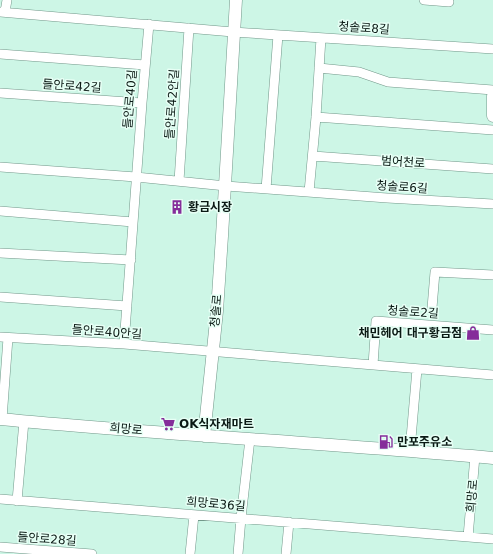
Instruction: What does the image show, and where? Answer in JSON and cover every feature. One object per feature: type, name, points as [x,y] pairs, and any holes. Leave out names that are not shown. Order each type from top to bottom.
[{"type":"street","points":[[7,0],[3,12],[233,32]]},
{"type":"street","name":"청솔로","points":[[204,436],[217,311],[226,186],[233,32],[236,0]]},
{"type":"street","points":[[424,0],[449,2]]},
{"type":"street","name":"들안로40길","points":[[124,344],[149,24]]},
{"type":"street","name":"들안로42안길","points":[[179,182],[189,28]]},
{"type":"street","name":"청솔로8길","points":[[233,32],[493,49]]},
{"type":"street","points":[[266,189],[278,35]]},
{"type":"street","points":[[309,192],[321,38]]},
{"type":"street","points":[[0,54],[145,65]]},
{"type":"street","points":[[319,68],[360,72],[388,82],[493,90]]},
{"type":"street","name":"들안로42길","points":[[0,93],[142,103]]},
{"type":"street","points":[[493,96],[493,116]]},
{"type":"street","points":[[316,117],[493,130]]},
{"type":"street","name":"범어천로","points":[[313,156],[493,169]]},
{"type":"street","points":[[0,167],[136,177],[226,186]]},
{"type":"street","name":"청솔로6길","points":[[226,186],[493,204]]},
{"type":"street","points":[[0,212],[133,222]]},
{"type":"street","points":[[0,253],[131,260]]},
{"type":"street","points":[[432,308],[436,272],[493,275]]},
{"type":"street","points":[[0,297],[127,306]]},
{"type":"street","name":"청솔로2길","points":[[373,365],[376,321],[493,330]]},
{"type":"street","name":"들안로40안길","points":[[4,338],[124,344],[212,351]]},
{"type":"street","name":"희망로","points":[[4,338],[1,419],[204,436],[410,450],[493,458]]},
{"type":"street","points":[[212,351],[493,375]]},
{"type":"street","points":[[410,450],[417,369]]},
{"type":"street","points":[[0,499],[17,501],[24,421]]},
{"type":"street","points":[[238,554],[250,439]]},
{"type":"street","name":"희망로","points":[[468,537],[475,456]]},
{"type":"street","name":"희망로36길","points":[[17,501],[493,539]]},
{"type":"street","points":[[190,554],[194,515]]},
{"type":"street","points":[[286,554],[289,522]]},
{"type":"street","name":"들안로28길","points":[[0,547],[92,554]]},
{"type":"place","name":"황금시장","points":[[177,207]]},
{"type":"place","name":"채민헤어 대구황금점","points":[[473,333]]},
{"type":"place","name":"OK식자재마트","points":[[168,424]]},
{"type":"place","name":"만포주유소","points":[[386,442]]}]
